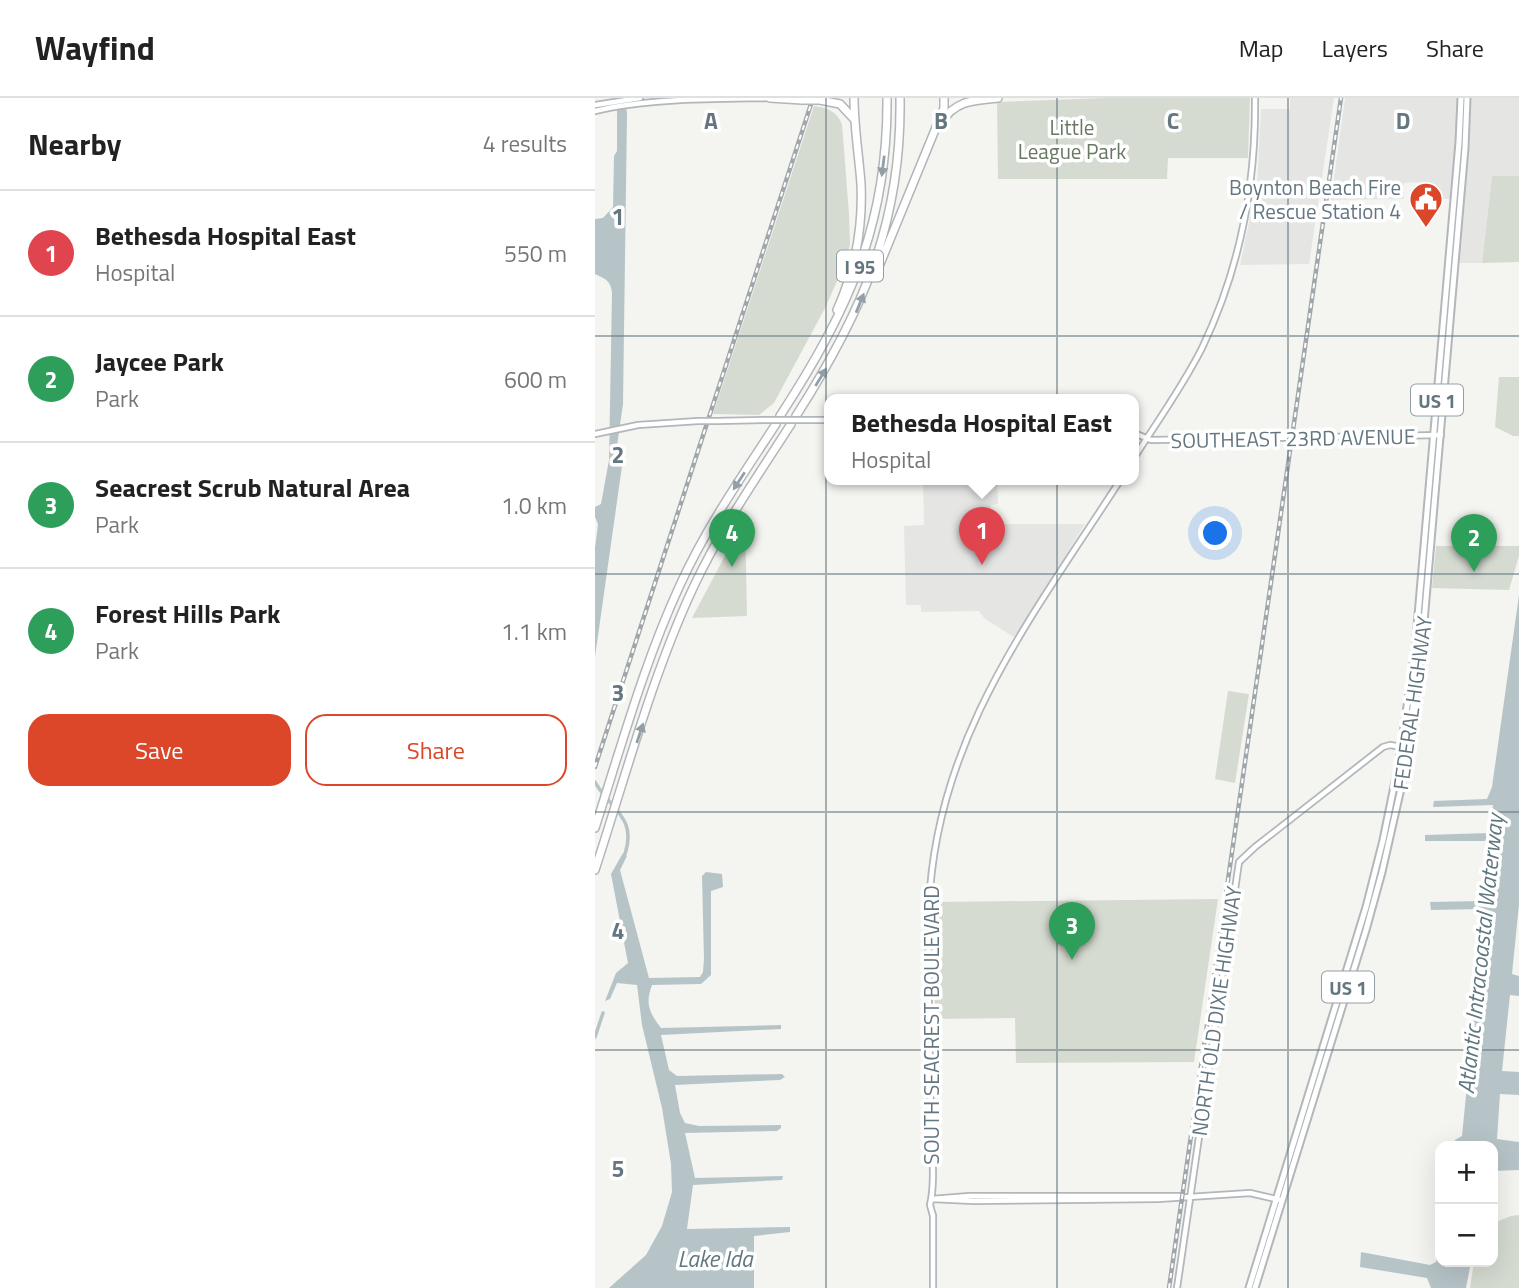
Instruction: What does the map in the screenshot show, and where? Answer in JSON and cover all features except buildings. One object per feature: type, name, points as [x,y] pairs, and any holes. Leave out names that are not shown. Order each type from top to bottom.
[{"type":"highway","points":[[770,98],[832,101],[843,106],[856,123]]},
{"type":"highway","points":[[779,419],[793,388],[832,321],[852,271],[859,240],[861,212],[854,98]]},
{"type":"highway","name":"I 95","points":[[595,828],[656,643],[680,585],[715,520],[827,342],[860,266],[875,216],[882,175],[887,98]]},
{"type":"highway","name":"I 95","points":[[595,870],[665,657],[693,589],[722,533],[845,336],[873,270],[883,240],[893,189],[900,98]]},
{"type":"highway","points":[[873,270],[880,264],[932,138],[944,106],[944,98]]},
{"type":"highway","points":[[932,138],[946,116],[957,106],[972,100],[998,98]]},
{"type":"main road","name":"FEDERAL HIGHWAY","points":[[1457,203],[1461,98]]},
{"type":"main road","name":"FEDERAL HIGHWAY","points":[[1251,1287],[1310,1112],[1316,1080],[1330,1041],[1327,1033],[1368,898],[1405,748],[1436,486],[1444,342],[1467,98]]},
{"type":"main road","name":"FEDERAL HIGHWAY","points":[[1279,1200],[1302,1114],[1316,1080],[1370,917],[1394,820],[1421,657],[1427,584],[1426,522],[1430,477],[1446,378],[1444,342]]},
{"type":"main road","points":[[1430,477],[1436,486]]},
{"type":"main road","points":[[1390,808],[1394,820]]},
{"type":"main road","points":[[1387,822],[1391,835]]},
{"type":"main road","points":[[1302,1114],[1306,1125]]},
{"type":"street","points":[[595,105],[640,98]]},
{"type":"street","points":[[595,111],[678,99],[781,98]]},
{"type":"street","points":[[1139,450],[1202,347],[1234,267],[1254,168],[1255,98]]},
{"type":"street","points":[[595,434],[655,422],[824,420]]},
{"type":"street","points":[[1139,435],[1147,438]]},
{"type":"street","name":"SOUTHEAST 23RD AVENUE","points":[[1147,438],[1328,439],[1437,435]]},
{"type":"street","name":"SOUTH SEACREST BOULEVARD","points":[[933,1288],[929,909],[934,854],[945,799],[967,735],[992,683],[1117,485]]},
{"type":"street","name":"NORTH OLD DIXIE HIGHWAY","points":[[1177,1288],[1237,870],[1244,856],[1383,747],[1390,745],[1405,748]]},
{"type":"street","points":[[932,1199],[974,1201],[1190,1198],[1250,1193],[1279,1200]]},
{"type":"shaded area","points":[[1290,98],[1334,98],[1309,264],[1240,265],[1257,185],[1261,109],[1290,109]]},
{"type":"shaded area","points":[[1345,98],[1457,98],[1450,199],[1428,199],[1427,182],[1404,183],[1404,199],[1331,200]]},
{"type":"shaded area","points":[[1471,98],[1519,98],[1519,176],[1492,176],[1482,263],[1459,263]]},
{"type":"shaded area","points":[[923,485],[997,485],[998,504],[991,505],[991,516],[995,524],[1085,524],[1015,638],[984,618],[979,611],[921,612],[921,605],[906,605],[904,526],[924,525]]},
{"type":"green space","name":"Little League Park","points":[[1106,98],[1250,98],[1248,158],[1168,158],[1167,179],[998,179],[997,102]]},
{"type":"green space","points":[[814,106],[831,111],[842,124],[850,244],[845,264],[825,308],[774,403],[759,415],[713,414]]},
{"type":"green space","points":[[1492,176],[1519,176],[1519,262],[1482,263]]},
{"type":"green space","points":[[1499,377],[1519,377],[1519,436],[1513,436],[1495,427]]},
{"type":"green space","points":[[745,518],[747,616],[692,618]]},
{"type":"green space","points":[[1436,546],[1519,546],[1519,556],[1509,590],[1432,588]]},
{"type":"green space","points":[[1228,691],[1249,694],[1235,783],[1215,779]]},
{"type":"green space","points":[[1218,899],[1194,1062],[1016,1063],[1015,1018],[935,1019],[934,902]]},
{"type":"green space","points":[[1519,1215],[1519,1288],[1470,1288],[1473,1267],[1498,1267],[1498,1221]]},
{"type":"water","points":[[617,98],[625,98],[627,114],[623,404],[617,446],[622,466],[595,657],[595,548],[598,524],[595,507],[601,504],[609,460],[612,293],[607,281],[595,274],[595,219],[603,218],[613,207]]},
{"type":"water","name":"Atlantic Intracoastal Waterway","points":[[1519,595],[1519,904],[1512,974],[1519,976],[1519,996],[1510,995],[1502,1071],[1519,1072],[1519,1095],[1500,1094],[1497,1139],[1519,1142],[1519,1170],[1498,1171],[1498,1141],[1455,1141],[1462,1136],[1484,912],[1480,909],[1431,910],[1430,902],[1480,901],[1483,898],[1488,841],[1425,841],[1425,835],[1490,833],[1493,805],[1433,807],[1434,801],[1487,799],[1492,787]]},
{"type":"water","name":"Lake Ida","points":[[623,853],[627,856],[620,870],[649,978],[700,977],[704,959],[702,876],[706,872],[722,874],[723,887],[711,891],[711,975],[701,984],[652,985],[649,1008],[661,1028],[781,1025],[781,1029],[661,1035],[669,1070],[677,1076],[782,1074],[785,1077],[780,1080],[675,1085],[680,1113],[685,1123],[699,1126],[781,1125],[777,1131],[685,1133],[695,1178],[783,1176],[782,1180],[693,1185],[687,1229],[790,1227],[790,1232],[754,1236],[754,1288],[609,1288],[646,1255],[662,1226],[672,1192],[671,1164],[662,1108],[642,1025],[637,985],[617,983],[610,999],[605,1001],[616,973],[628,963],[611,874]]},
{"type":"water","points":[[1361,1252],[1430,1265],[1435,1262],[1435,1267],[1470,1267],[1466,1288],[1431,1288],[1427,1278],[1360,1267]]},
{"type":"waterway","points":[[595,782],[625,822],[628,831],[625,854]]},
{"type":"waterway","points":[[595,1037],[603,1013]]},
{"type":"railway","points":[[595,767],[813,98]]},
{"type":"railway","points":[[1169,1288],[1341,98]]},
{"type":"place","name":"Boynton Beach Fire / Rescue Station 4","points":[[1426,229]]},
{"type":"place","name":"Bethesda Hospital East","points":[[982,565]]},
{"type":"place","name":"Forest Hills Park","points":[[732,567]]},
{"type":"place","name":"Jaycee Park","points":[[1474,572]]},
{"type":"place","name":"Seacrest Scrub Natural Area","points":[[1072,960]]}]
